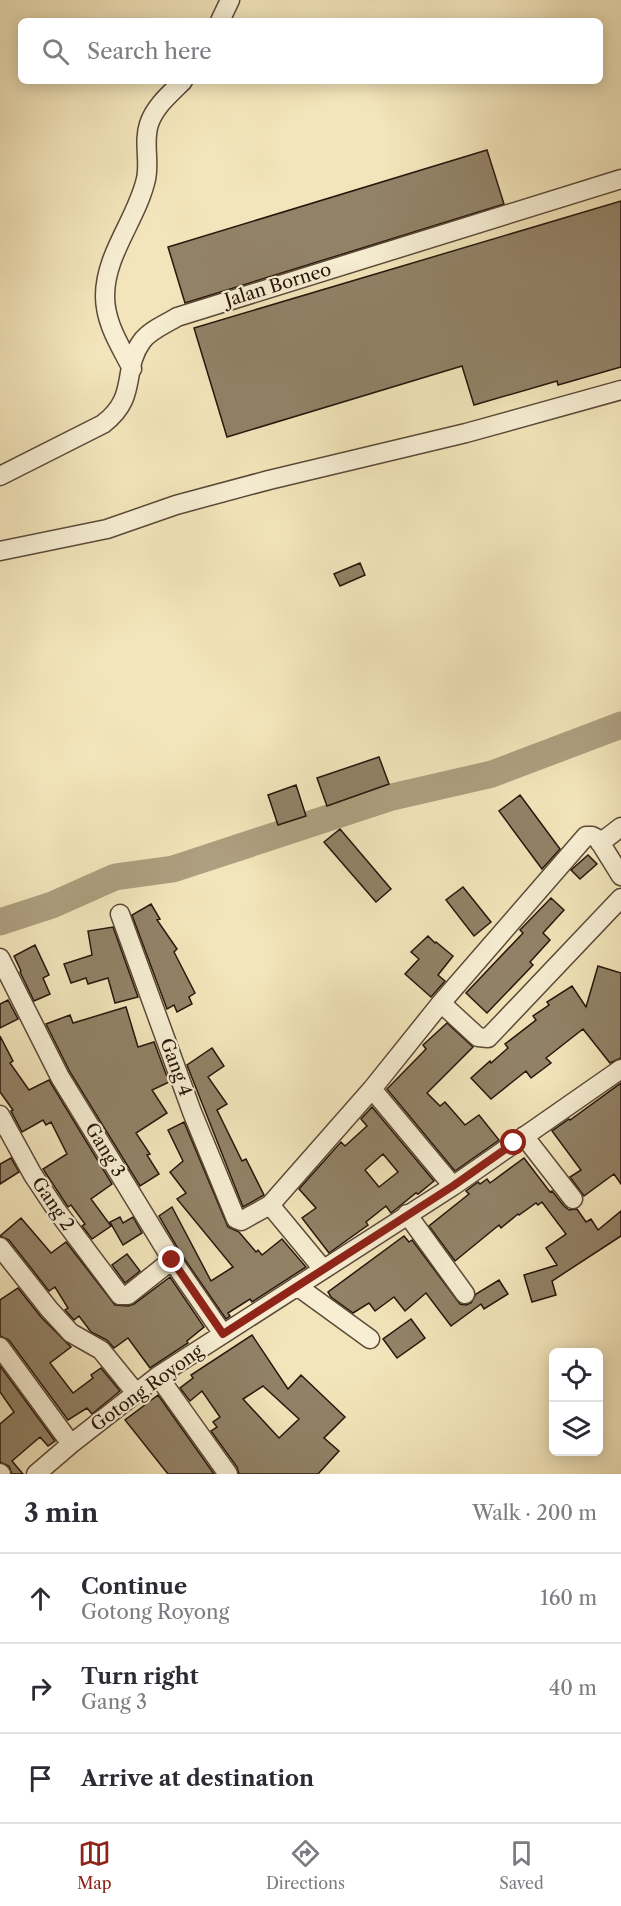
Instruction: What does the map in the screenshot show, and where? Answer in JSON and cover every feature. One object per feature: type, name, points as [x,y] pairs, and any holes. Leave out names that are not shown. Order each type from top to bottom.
[{"type":"street","points":[[221,18],[230,0]]},
{"type":"street","points":[[132,369],[106,317],[105,294],[110,267],[146,179],[148,126],[156,108],[180,84]]},
{"type":"street","name":"Jalan Borneo","points":[[0,476],[103,424],[114,416],[122,406],[136,352],[143,340],[153,331],[177,317],[621,179]]},
{"type":"street","points":[[0,551],[107,529],[176,505],[269,480],[466,434],[621,390]]},
{"type":"street","points":[[600,843],[621,827]]},
{"type":"street","points":[[323,1269],[270,1205],[372,1089],[441,1003],[586,836],[595,837],[621,876]]},
{"type":"street","points":[[441,1003],[478,1037],[488,1038],[621,898]]},
{"type":"street","name":"Gang 4","points":[[120,914],[192,1112],[236,1219],[243,1220],[270,1205]]},
{"type":"street","name":"Gang 3","points":[[0,958],[55,1067],[172,1260],[223,1334]]},
{"type":"street","name":"Gotong Royong","points":[[36,1474],[158,1376],[453,1186],[621,1069]]},
{"type":"street","points":[[372,1089],[453,1186]]},
{"type":"street","name":"Gang 2","points":[[0,1115],[57,1211],[120,1295],[128,1295],[172,1260]]},
{"type":"street","points":[[524,1136],[573,1199]]},
{"type":"street","points":[[407,1214],[465,1294]]},
{"type":"street","points":[[0,1247],[71,1333],[101,1350],[136,1393]]},
{"type":"street","points":[[297,1286],[370,1339]]},
{"type":"street","points":[[0,1347],[71,1444]]},
{"type":"street","points":[[158,1376],[228,1474]]},
{"type":"building","points":[[487,150],[504,204],[185,303],[168,247]]},
{"type":"building","points":[[621,201],[621,367],[558,385],[557,381],[474,405],[462,366],[227,437],[194,328]]},
{"type":"building","points":[[360,563],[365,575],[340,586],[334,574]]},
{"type":"building","points":[[379,757],[389,784],[327,806],[317,778]]},
{"type":"building","points":[[296,785],[306,816],[278,825],[268,795]]},
{"type":"building","points":[[520,795],[560,849],[542,869],[499,811]]},
{"type":"building","points":[[340,829],[391,889],[376,902],[324,842]]},
{"type":"building","points":[[588,855],[597,864],[580,879],[571,870]]},
{"type":"building","points":[[463,887],[491,922],[474,936],[446,900]]},
{"type":"building","points":[[551,898],[564,910],[543,933],[550,940],[530,962],[533,965],[487,1013],[466,993],[523,933],[520,930]]},
{"type":"building","points":[[151,904],[160,919],[157,920],[177,949],[174,952],[195,993],[189,997],[192,1004],[177,1012],[174,1005],[167,1009],[132,915]]},
{"type":"building","points":[[113,927],[138,997],[115,1003],[108,978],[88,984],[86,978],[71,983],[64,964],[92,955],[88,931]]},
{"type":"building","points":[[428,936],[453,956],[438,975],[445,981],[431,997],[405,974],[419,959],[411,952]]},
{"type":"building","points":[[35,945],[49,975],[43,978],[50,994],[34,1001],[14,956]]},
{"type":"building","points":[[598,966],[621,973],[621,1058],[610,1063],[583,1029],[546,1058],[551,1063],[531,1078],[526,1071],[491,1099],[471,1078],[508,1048],[505,1044],[536,1020],[533,1016],[549,1005],[547,1002],[572,986],[586,1007]]},
{"type":"building","points":[[8,1000],[18,1019],[0,1028],[0,1004]]},
{"type":"building","points":[[126,1007],[138,1047],[154,1042],[169,1082],[152,1090],[167,1113],[136,1133],[150,1154],[147,1155],[159,1174],[140,1186],[70,1072],[46,1024],[70,1015],[73,1023]]},
{"type":"building","points":[[447,1023],[473,1047],[427,1093],[440,1106],[445,1102],[465,1125],[479,1115],[499,1140],[455,1171],[387,1089],[426,1049],[423,1045]]},
{"type":"building","points":[[0,1036],[13,1061],[10,1063],[29,1090],[49,1080],[112,1184],[91,1199],[111,1226],[92,1239],[82,1226],[85,1224],[71,1205],[68,1207],[43,1169],[67,1154],[51,1122],[46,1125],[43,1120],[22,1132],[11,1111],[13,1110],[0,1092]]},
{"type":"building","points":[[212,1048],[224,1066],[208,1077],[227,1104],[217,1110],[242,1161],[246,1159],[264,1195],[243,1207],[187,1065]]},
{"type":"building","points":[[621,1083],[621,1184],[614,1174],[584,1196],[570,1177],[581,1170],[552,1131]]},
{"type":"building","points":[[372,1107],[434,1181],[391,1213],[386,1206],[366,1222],[368,1225],[329,1253],[302,1218],[316,1208],[299,1189],[341,1142],[345,1146],[367,1126],[361,1119]],"holes":[[[383,1154],[398,1172],[379,1187],[365,1170]]]},
{"type":"building","points":[[184,1122],[228,1227],[239,1232],[256,1252],[258,1250],[262,1255],[282,1239],[306,1267],[252,1302],[250,1299],[228,1313],[230,1316],[226,1319],[181,1254],[159,1216],[172,1207],[211,1281],[233,1267],[177,1199],[186,1193],[170,1172],[183,1161],[168,1130]]},
{"type":"building","points":[[11,1158],[19,1172],[0,1184],[0,1164]]},
{"type":"building","points":[[524,1158],[564,1206],[569,1210],[577,1209],[586,1222],[591,1219],[598,1230],[621,1211],[621,1236],[552,1281],[556,1295],[532,1302],[524,1275],[557,1265],[546,1248],[566,1234],[542,1202],[518,1214],[501,1228],[499,1225],[455,1261],[429,1226],[469,1194],[466,1191],[478,1182],[480,1184],[487,1179],[490,1183]]},
{"type":"building","points":[[120,1217],[123,1223],[133,1217],[142,1233],[123,1245],[110,1222]]},
{"type":"building","points":[[21,1218],[51,1253],[66,1242],[115,1305],[134,1304],[170,1277],[204,1327],[187,1341],[188,1343],[150,1368],[128,1338],[114,1348],[107,1340],[91,1332],[79,1316],[74,1320],[65,1310],[68,1308],[55,1287],[49,1291],[9,1240],[0,1236]]},
{"type":"building","points":[[404,1236],[409,1242],[412,1240],[460,1304],[471,1303],[476,1294],[499,1280],[508,1294],[484,1309],[481,1304],[451,1326],[426,1293],[405,1311],[394,1297],[375,1311],[369,1303],[353,1313],[331,1297],[328,1292]]},
{"type":"building","points":[[127,1254],[140,1271],[125,1283],[112,1265]]},
{"type":"building","points":[[18,1288],[41,1317],[71,1347],[50,1363],[73,1393],[93,1378],[91,1375],[101,1368],[120,1391],[92,1414],[87,1408],[68,1420],[9,1340],[0,1336],[0,1300]]},
{"type":"building","points":[[411,1319],[425,1338],[397,1358],[383,1339]]},
{"type":"building","points":[[252,1335],[288,1389],[301,1375],[345,1417],[324,1438],[339,1451],[318,1474],[239,1474],[237,1467],[211,1431],[217,1427],[213,1422],[220,1417],[202,1391],[190,1401],[180,1388],[193,1378],[191,1375]],"holes":[[[263,1386],[299,1419],[279,1438],[243,1399]]]},
{"type":"building","points":[[0,1366],[55,1441],[48,1446],[40,1437],[12,1461],[23,1474],[12,1474],[9,1466],[0,1462],[0,1424],[14,1412],[0,1392]]},
{"type":"building","points":[[158,1395],[214,1474],[168,1474],[125,1420]]},
{"type":"waterway","points":[[0,922],[52,905],[115,877],[173,869],[392,797],[492,774],[621,725]]},
{"type":"route","points":[[172,1260],[223,1334],[453,1186],[514,1143]]}]
